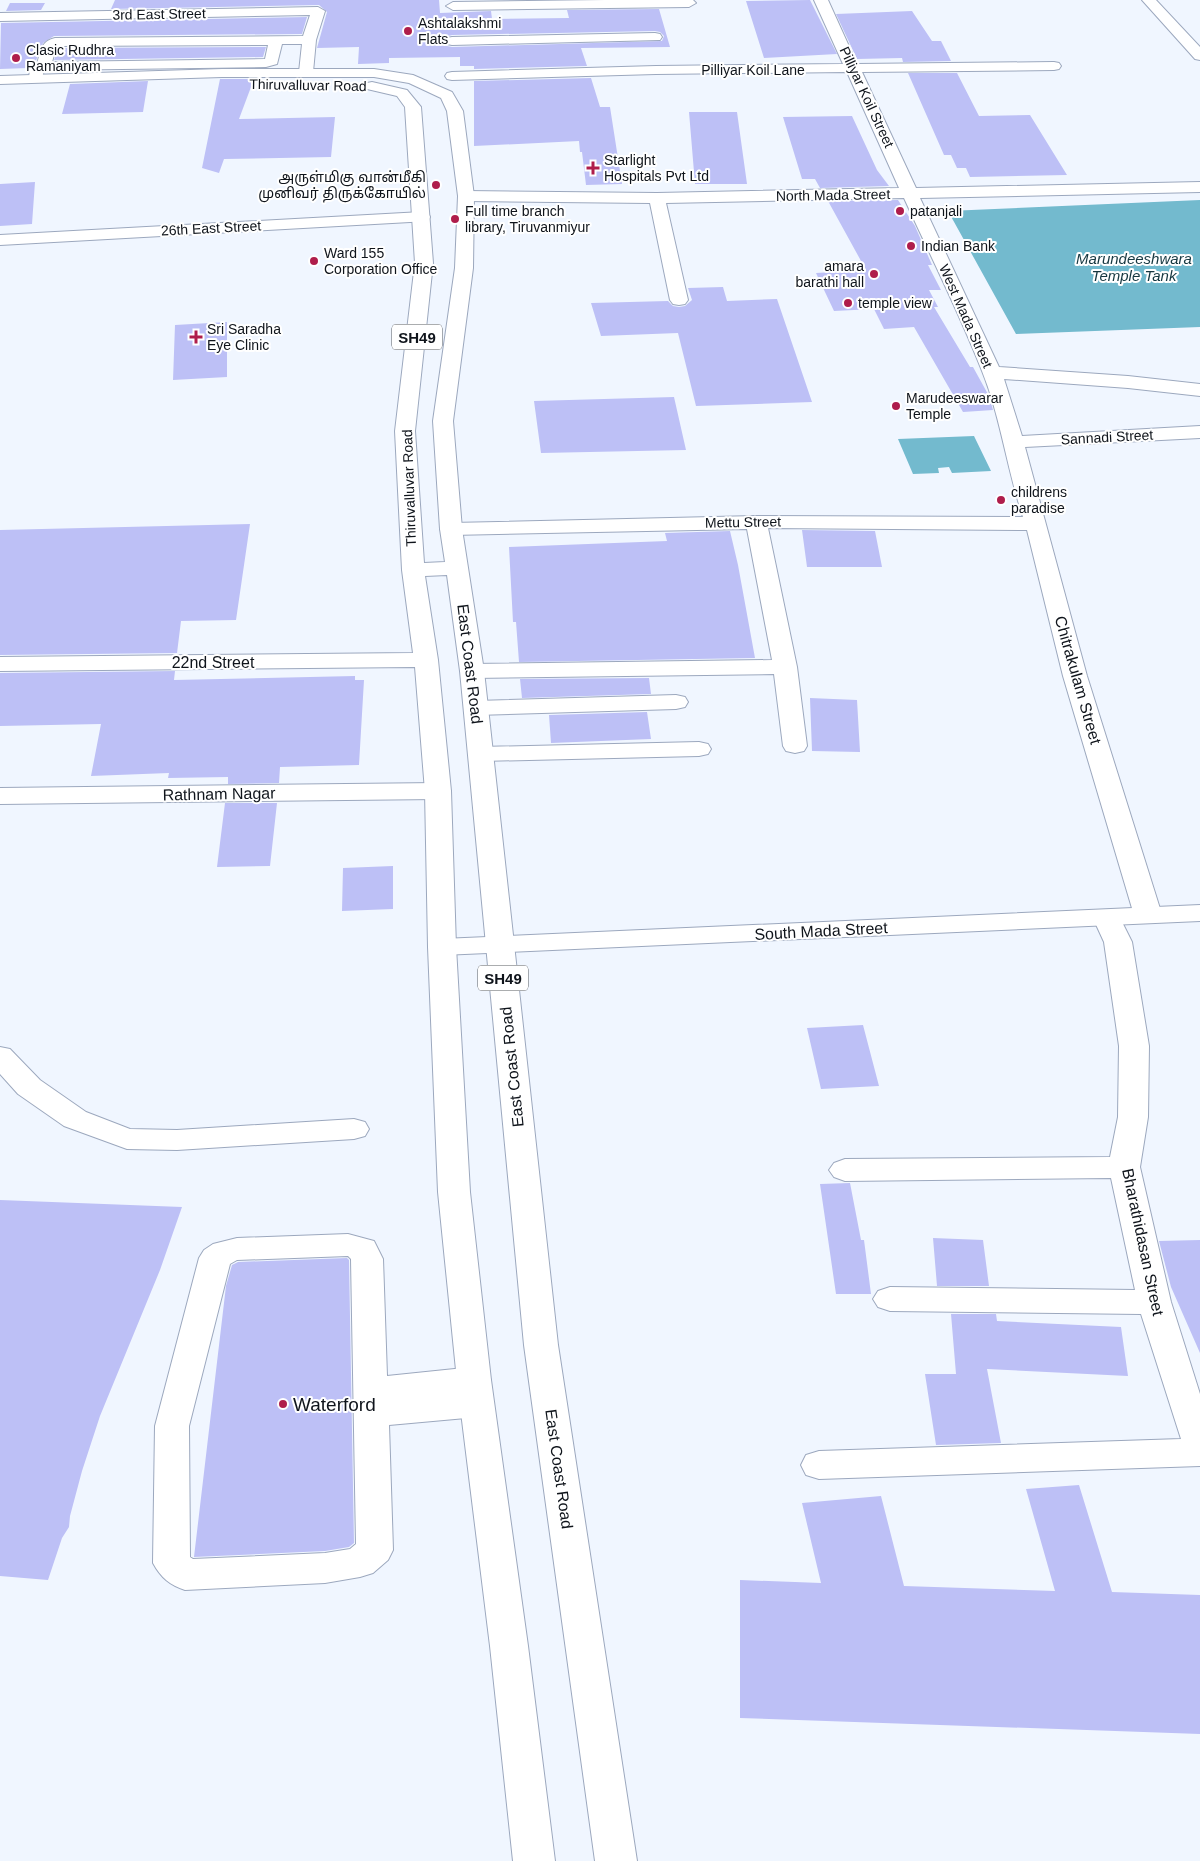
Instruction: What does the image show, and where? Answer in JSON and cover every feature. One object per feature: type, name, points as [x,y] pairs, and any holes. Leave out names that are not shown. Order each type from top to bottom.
[{"type":"street","name":"Pilliyar Koil Street","points":[[821,0],[911,194]]},
{"type":"street","points":[[1148,0],[1200,56]]},
{"type":"street","points":[[450,85],[453,3],[689,3]]},
{"type":"street","name":"3rd East Street","points":[[0,17],[318,11],[309,40]]},
{"type":"street","points":[[452,41],[655,37]]},
{"type":"street","points":[[36,79],[38,69],[44,66],[264,64],[272,61],[276,40]]},
{"type":"street","points":[[44,66],[49,46],[55,42],[309,40],[306,72]]},
{"type":"street","name":"Pilliyar Koil Lane","points":[[450,85],[656,70],[855,70],[1054,66]]},
{"type":"street","name":"Thiruvalluvar Road","points":[[0,80],[306,72],[374,73],[450,85]]},
{"type":"street","name":"Thiruvalluvar Road","points":[[0,90],[306,82],[377,86],[402,93],[413,107],[424,263],[405,431],[413,570],[426,660]]},
{"type":"street","name":"East Coast Road","points":[[450,85],[466,196],[464,268],[443,421],[451,529],[472,671],[541,1344],[616,1861]]},
{"type":"street","name":"North Mada Street","points":[[466,196],[657,198],[1200,187]]},
{"type":"street","name":"West Mada Street","points":[[911,194],[992,372],[1014,442]]},
{"type":"street","points":[[657,198],[679,300]]},
{"type":"street","name":"26th East Street","points":[[0,240],[422,217]]},
{"type":"street","points":[[992,372],[1200,390]]},
{"type":"street","name":"Sannadi Street","points":[[1014,442],[1200,432]]},
{"type":"street","name":"Chitrakulam Street","points":[[1014,442],[1027,498],[1036,524],[1075,676],[1148,915]]},
{"type":"street","points":[[756,522],[785,667],[795,746]]},
{"type":"street","name":"Mettu Street","points":[[451,529],[756,522],[1036,524]]},
{"type":"street","points":[[413,570],[457,568]]},
{"type":"street","name":"22nd Street","points":[[0,664],[426,660]]},
{"type":"street","name":"SH49","points":[[426,660],[438,791],[442,947],[454,1192],[475,1392],[509,1646],[534,1861]]},
{"type":"street","points":[[472,671],[785,667]]},
{"type":"street","points":[[476,708],[676,702]]},
{"type":"street","points":[[481,754],[699,749]]},
{"type":"street","name":"Rathnam Nagar","points":[[0,796],[438,791]]},
{"type":"street","name":"South Mada Street","points":[[442,947],[1200,913]]},
{"type":"street","name":"Bharathidasan Street","points":[[1107,918],[1118,942],[1134,1046],[1133,1117],[1124,1167],[1154,1302],[1200,1444]]},
{"type":"street","points":[[0,1056],[29,1087],[76,1119],[127,1139],[177,1140],[354,1129]]},
{"type":"street","points":[[845,1170],[1124,1167]]},
{"type":"street","points":[[348,1245],[363,1249],[367,1259],[372,1402],[376,1550],[360,1562],[315,1569],[185,1575],[172,1563],[172,1426],[215,1258],[224,1252],[237,1249],[348,1245]]},
{"type":"street","points":[[890,1299],[1154,1302]]},
{"type":"street","points":[[372,1402],[475,1392]]},
{"type":"street","points":[[819,1465],[1200,1452]]},
{"type":"water","name":"Marundeeshwara Temple Tank","points":[[1200,200],[1200,327],[1016,334],[948,211]]},
{"type":"water","points":[[974,436],[991,471],[952,473],[949,467],[938,468],[939,473],[913,474],[898,439]]},
{"type":"building","points":[[115,0],[439,0],[440,13],[491,11],[492,19],[569,18],[567,10],[659,9],[670,47],[581,48],[587,66],[474,69],[474,66],[460,66],[460,57],[389,58],[389,63],[358,64],[359,47],[317,48],[327,12],[319,5],[111,9]],"holes":[[[660,32],[664,36],[662,41],[452,47],[447,46],[443,42],[445,37],[452,35]]]},
{"type":"building","points":[[810,0],[837,54],[764,58],[746,1]]},
{"type":"building","points":[[10,3],[45,3],[41,10],[6,11]]},
{"type":"building","points":[[912,11],[932,41],[941,41],[951,61],[903,62],[902,58],[857,59],[836,14]]},
{"type":"building","points":[[307,17],[302,34],[54,36],[43,43],[35,63],[28,68],[0,69],[1,23]]},
{"type":"building","points":[[266,47],[263,57],[54,60],[59,48]]},
{"type":"building","points":[[908,73],[957,73],[979,116],[1030,115],[1067,175],[970,177],[966,168],[957,168],[951,155],[944,155]]},
{"type":"building","points":[[591,78],[600,107],[610,107],[622,184],[586,185],[579,141],[474,146],[474,81]]},
{"type":"building","points":[[220,79],[254,79],[239,119],[335,117],[331,157],[224,159],[219,173],[202,168]]},
{"type":"building","points":[[148,81],[143,112],[62,114],[70,84]]},
{"type":"building","points":[[689,112],[737,112],[747,184],[695,184]]},
{"type":"building","points":[[852,116],[877,170],[889,186],[820,188],[815,179],[802,179],[783,117]]},
{"type":"building","points":[[35,182],[32,224],[0,226],[0,184]]},
{"type":"building","points":[[898,200],[915,226],[932,265],[928,265],[941,290],[929,290],[938,307],[934,307],[970,367],[973,367],[989,396],[993,410],[963,412],[914,327],[884,329],[874,309],[834,311],[816,273],[866,270],[828,201]]},
{"type":"building","points":[[723,287],[727,301],[777,299],[812,402],[696,406],[678,333],[601,336],[591,303],[668,301],[673,306],[679,307],[685,306],[692,300],[688,288]]},
{"type":"building","points":[[227,322],[227,377],[173,380],[175,325]]},
{"type":"building","points":[[674,397],[686,450],[541,453],[534,401]]},
{"type":"building","points":[[250,524],[236,620],[181,621],[177,653],[0,655],[0,530]]},
{"type":"building","points":[[802,530],[875,531],[882,567],[807,567]]},
{"type":"building","points":[[730,531],[755,658],[519,662],[516,622],[513,622],[509,547],[667,541],[665,533]]},
{"type":"building","points":[[175,671],[174,680],[355,676],[355,680],[364,680],[359,765],[280,767],[279,783],[228,784],[228,777],[168,778],[169,773],[91,776],[101,724],[0,726],[0,673]]},
{"type":"building","points":[[649,678],[651,694],[522,698],[520,679]]},
{"type":"building","points":[[810,698],[857,700],[860,752],[812,751]]},
{"type":"building","points":[[647,712],[651,739],[551,743],[549,715]]},
{"type":"building","points":[[225,803],[277,803],[270,866],[217,867]]},
{"type":"building","points":[[393,866],[393,909],[342,911],[343,868]]},
{"type":"building","points":[[863,1025],[879,1086],[821,1089],[807,1028]]},
{"type":"building","points":[[850,1183],[861,1240],[864,1240],[871,1294],[836,1294],[820,1184]]},
{"type":"building","points":[[0,1200],[182,1207],[160,1270],[100,1416],[82,1471],[70,1516],[69,1527],[62,1538],[48,1580],[0,1576]]},
{"type":"building","points":[[933,1238],[983,1240],[989,1286],[937,1286]]},
{"type":"building","points":[[1200,1240],[1200,1353],[1171,1287],[1159,1241]]},
{"type":"building","name":"Waterford","points":[[347,1258],[349,1260],[354,1543],[349,1547],[325,1551],[194,1557],[226,1286],[232,1265],[238,1262]]},
{"type":"building","points":[[951,1314],[996,1314],[997,1321],[1121,1327],[1128,1376],[987,1369],[1001,1443],[936,1445],[925,1374],[956,1374]]},
{"type":"building","points":[[1079,1485],[1112,1592],[1200,1595],[1200,1734],[740,1718],[740,1580],[821,1583],[802,1503],[881,1496],[904,1586],[1055,1591],[1026,1489]]},
{"type":"place","name":"Ashtalakshmi Flats","points":[[408,31]]},
{"type":"place","name":"Clasic Rudhra Ramaniyam","points":[[16,58]]},
{"type":"place","name":"Starlight Hospitals Pvt Ltd","points":[[593,168]]},
{"type":"place","name":"அருள்மிகு வான்மீகி முனிவர் திருக்கோயில்","points":[[436,185]]},
{"type":"place","name":"patanjali","points":[[900,211]]},
{"type":"place","name":"Full time branch library, Tiruvanmiyur","points":[[455,219]]},
{"type":"place","name":"Indian Bank","points":[[911,246]]},
{"type":"place","name":"Ward 155 Corporation Office","points":[[314,261]]},
{"type":"place","name":"amara barathi hall","points":[[874,274]]},
{"type":"place","name":"temple view","points":[[848,303]]},
{"type":"place","name":"Sri Saradha Eye Clinic","points":[[196,337]]},
{"type":"place","name":"Marudeeswarar Temple","points":[[896,406]]},
{"type":"place","name":"childrens paradise","points":[[1001,500]]},
{"type":"place","name":"Waterford","points":[[283,1404]]}]
